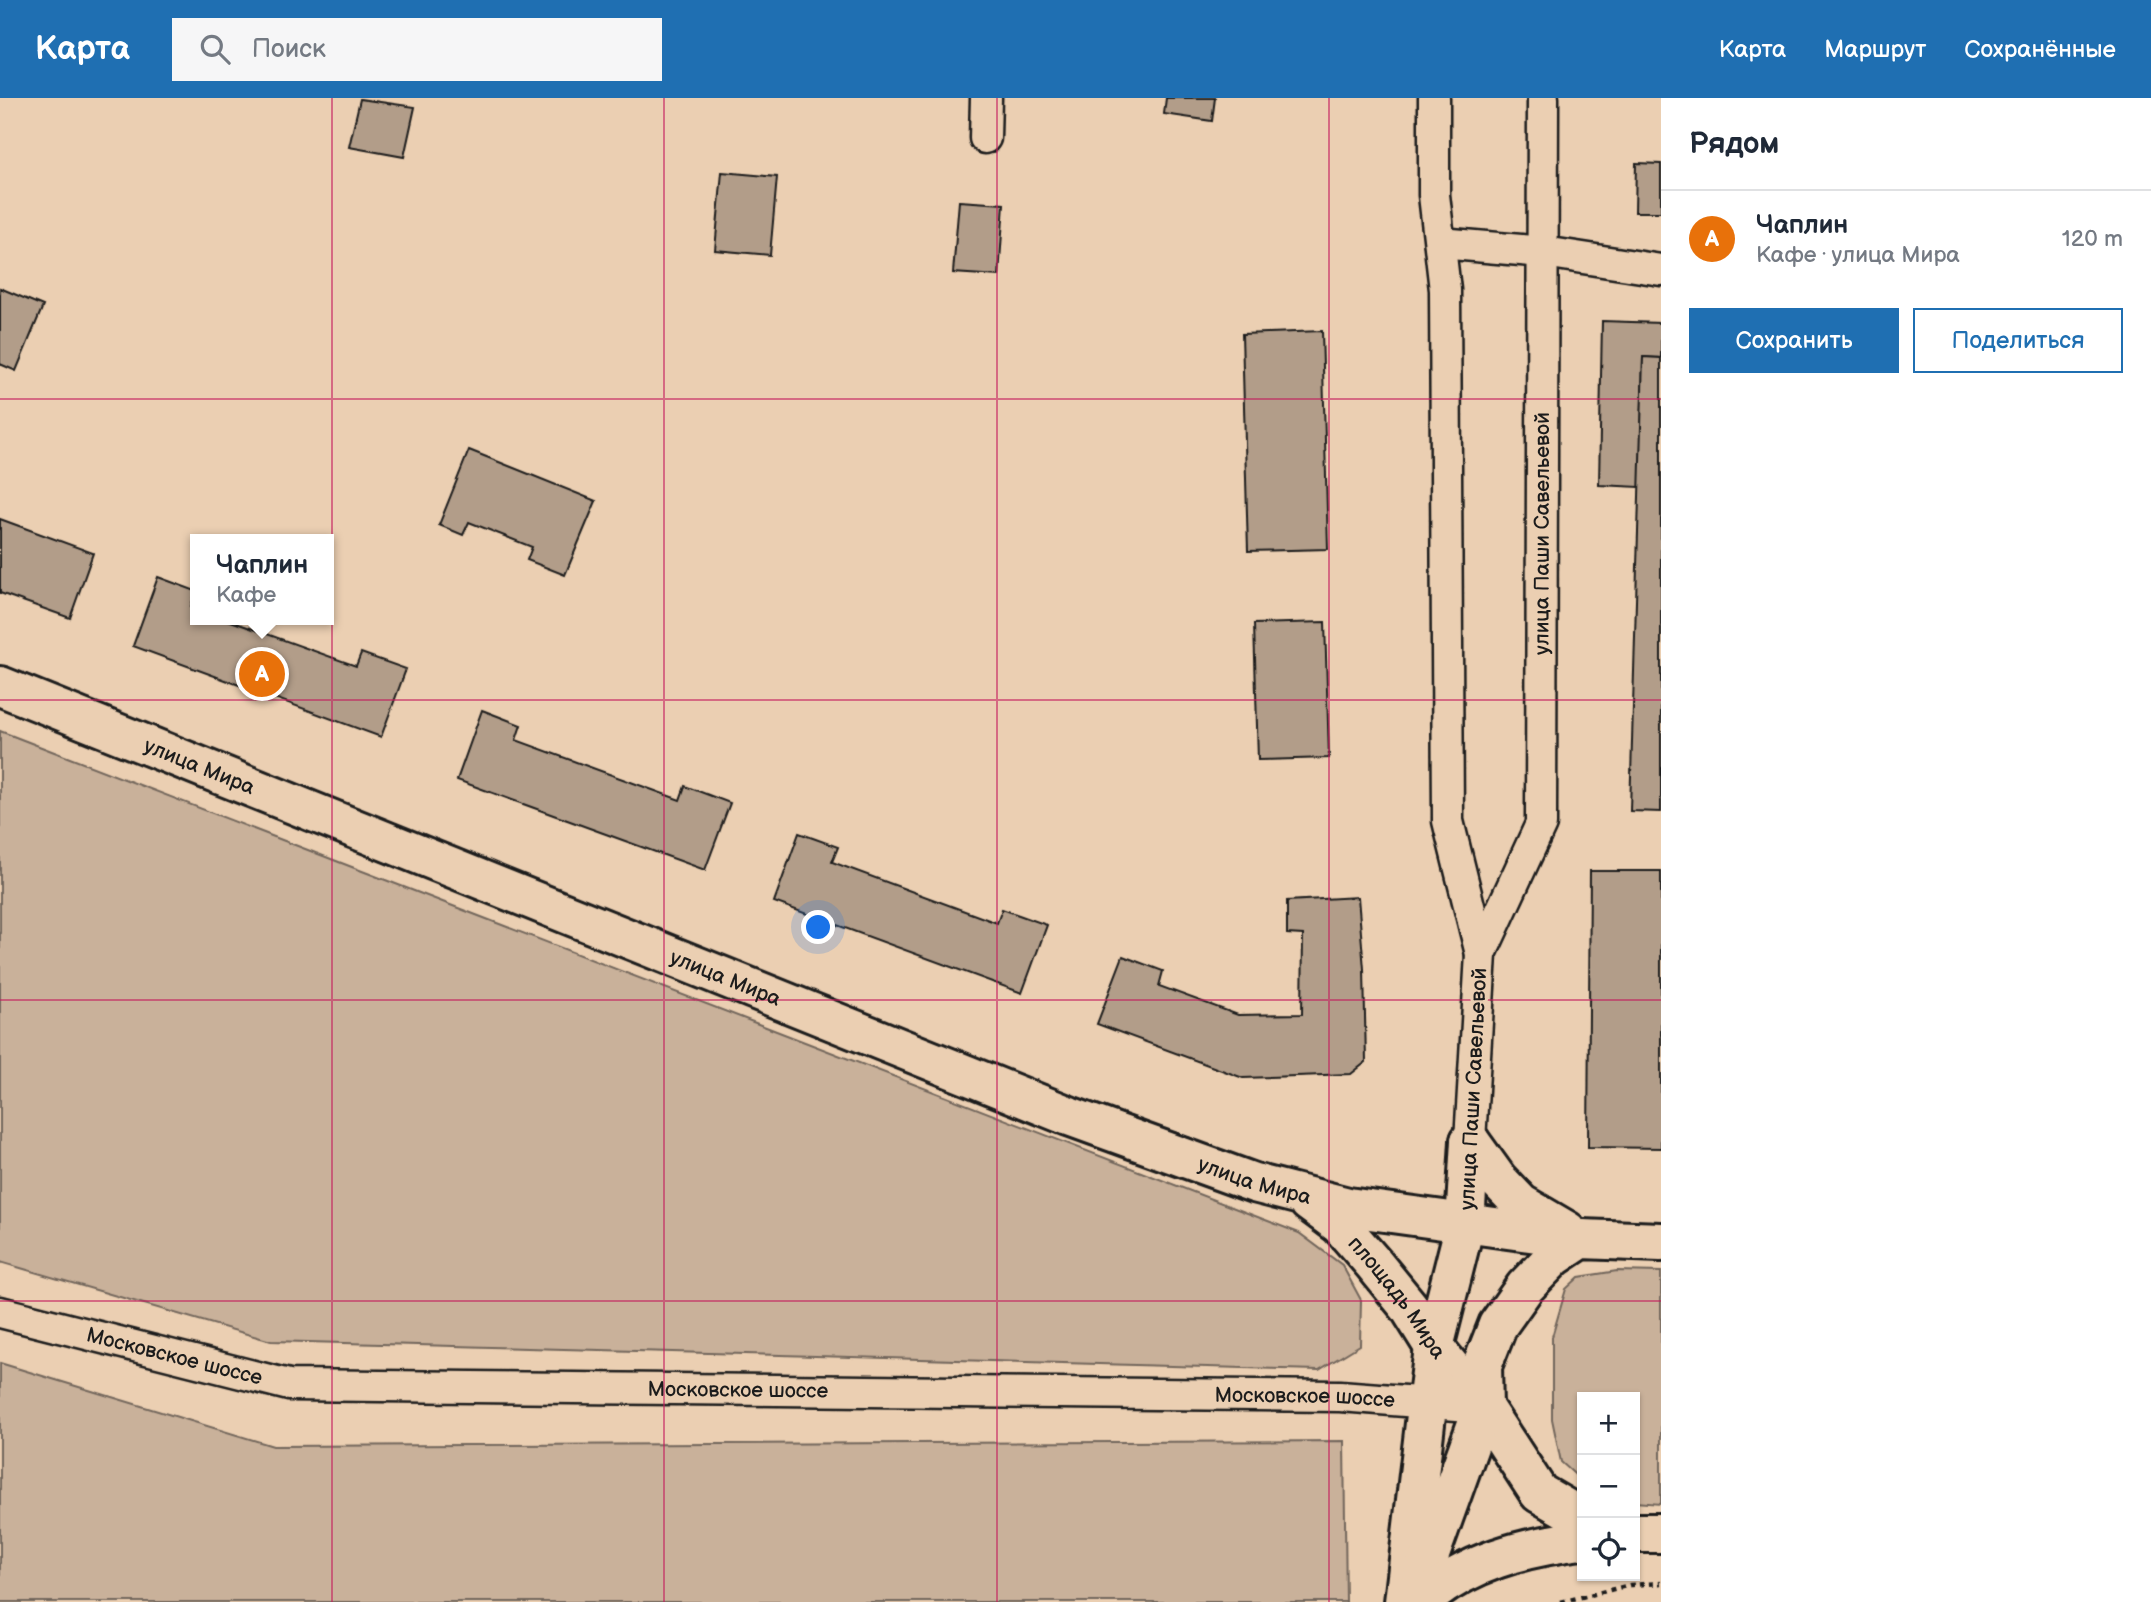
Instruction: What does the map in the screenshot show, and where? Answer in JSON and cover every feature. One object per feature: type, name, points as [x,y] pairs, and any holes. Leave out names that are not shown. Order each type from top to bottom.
[{"type":"street","points":[[985,138],[986,98]]},
{"type":"street","name":"улица Паши Савельевой","points":[[1405,1602],[1434,1347],[1465,1224],[1482,954],[1448,821],[1445,290],[1434,194],[1434,98]]},
{"type":"street","name":"улица Паши Савельевой","points":[[1482,954],[1541,824],[1543,98]]},
{"type":"street","points":[[1440,243],[1544,252],[1661,270]]},
{"type":"street","name":"улица Мира","points":[[0,686],[1069,1116],[1254,1183],[1348,1207],[1465,1224]]},
{"type":"street","points":[[1470,1141],[1521,1204],[1581,1239]]},
{"type":"street","name":"площадь Мира","points":[[1302,1196],[1340,1225],[1409,1307],[1434,1347],[1483,1406],[1539,1493],[1577,1515]]},
{"type":"street","points":[[1465,1224],[1581,1239],[1661,1242]]},
{"type":"street","points":[[1413,1602],[1483,1406],[1482,1366],[1498,1325],[1525,1287],[1554,1257],[1581,1239]]},
{"type":"street","name":"Московское шоссе","points":[[0,1312],[289,1385],[1340,1396],[1483,1406]]},
{"type":"street","points":[[1640,1533],[1661,1533]]},
{"type":"street","points":[[1421,1602],[1441,1584],[1482,1563],[1549,1544],[1577,1541]]},
{"type":"path","points":[[1561,1602],[1630,1585],[1661,1583]]},
{"type":"shaded area","points":[[0,731],[1299,1233],[1342,1265],[1361,1300],[1360,1345],[1319,1370],[271,1341],[0,1262]]},
{"type":"shaded area","points":[[1617,1271],[1661,1272],[1661,1504],[1640,1502],[1640,1392],[1577,1392],[1577,1476],[1561,1462],[1552,1419],[1552,1337],[1566,1289],[1579,1277]]},
{"type":"shaded area","points":[[0,1363],[273,1446],[1344,1441],[1346,1602],[0,1602]]},
{"type":"building","points":[[1166,98],[1215,98],[1212,121],[1164,114]]},
{"type":"building","points":[[360,99],[415,107],[404,157],[349,147]]},
{"type":"building","points":[[1636,163],[1661,164],[1661,212],[1635,212]]},
{"type":"building","points":[[722,172],[777,177],[770,255],[715,250]]},
{"type":"building","points":[[959,201],[1004,204],[999,276],[953,273]]},
{"type":"building","points":[[0,288],[43,306],[16,371],[0,364]]},
{"type":"building","points":[[1602,321],[1661,323],[1661,358],[1643,357],[1640,487],[1599,485]]},
{"type":"building","points":[[1322,331],[1328,549],[1248,551],[1242,334]]},
{"type":"building","points":[[1643,357],[1661,358],[1661,812],[1630,811]]},
{"type":"building","points":[[469,450],[596,501],[565,575],[527,560],[532,547],[469,522],[463,535],[439,525]]},
{"type":"building","points":[[0,519],[93,553],[70,618],[0,593]]},
{"type":"building","points":[[158,577],[190,589],[190,625],[242,625],[356,666],[361,653],[406,669],[381,737],[133,646]]},
{"type":"building","points":[[1325,622],[1329,758],[1258,760],[1254,624]]},
{"type":"building","points":[[482,710],[521,725],[516,740],[680,800],[685,786],[730,803],[705,870],[457,780]]},
{"type":"building","points":[[799,833],[838,847],[832,862],[997,923],[1002,909],[1047,925],[1022,993],[774,902]]},
{"type":"building","points":[[1590,871],[1661,871],[1661,1148],[1588,1147]]},
{"type":"building","points":[[1358,897],[1364,969],[1366,1062],[1351,1074],[1243,1078],[1097,1024],[1123,956],[1163,971],[1159,986],[1238,1015],[1302,1014],[1303,935],[1287,934],[1287,901]]},
{"type":"place","name":"Чаплин","points":[[262,674]]}]
